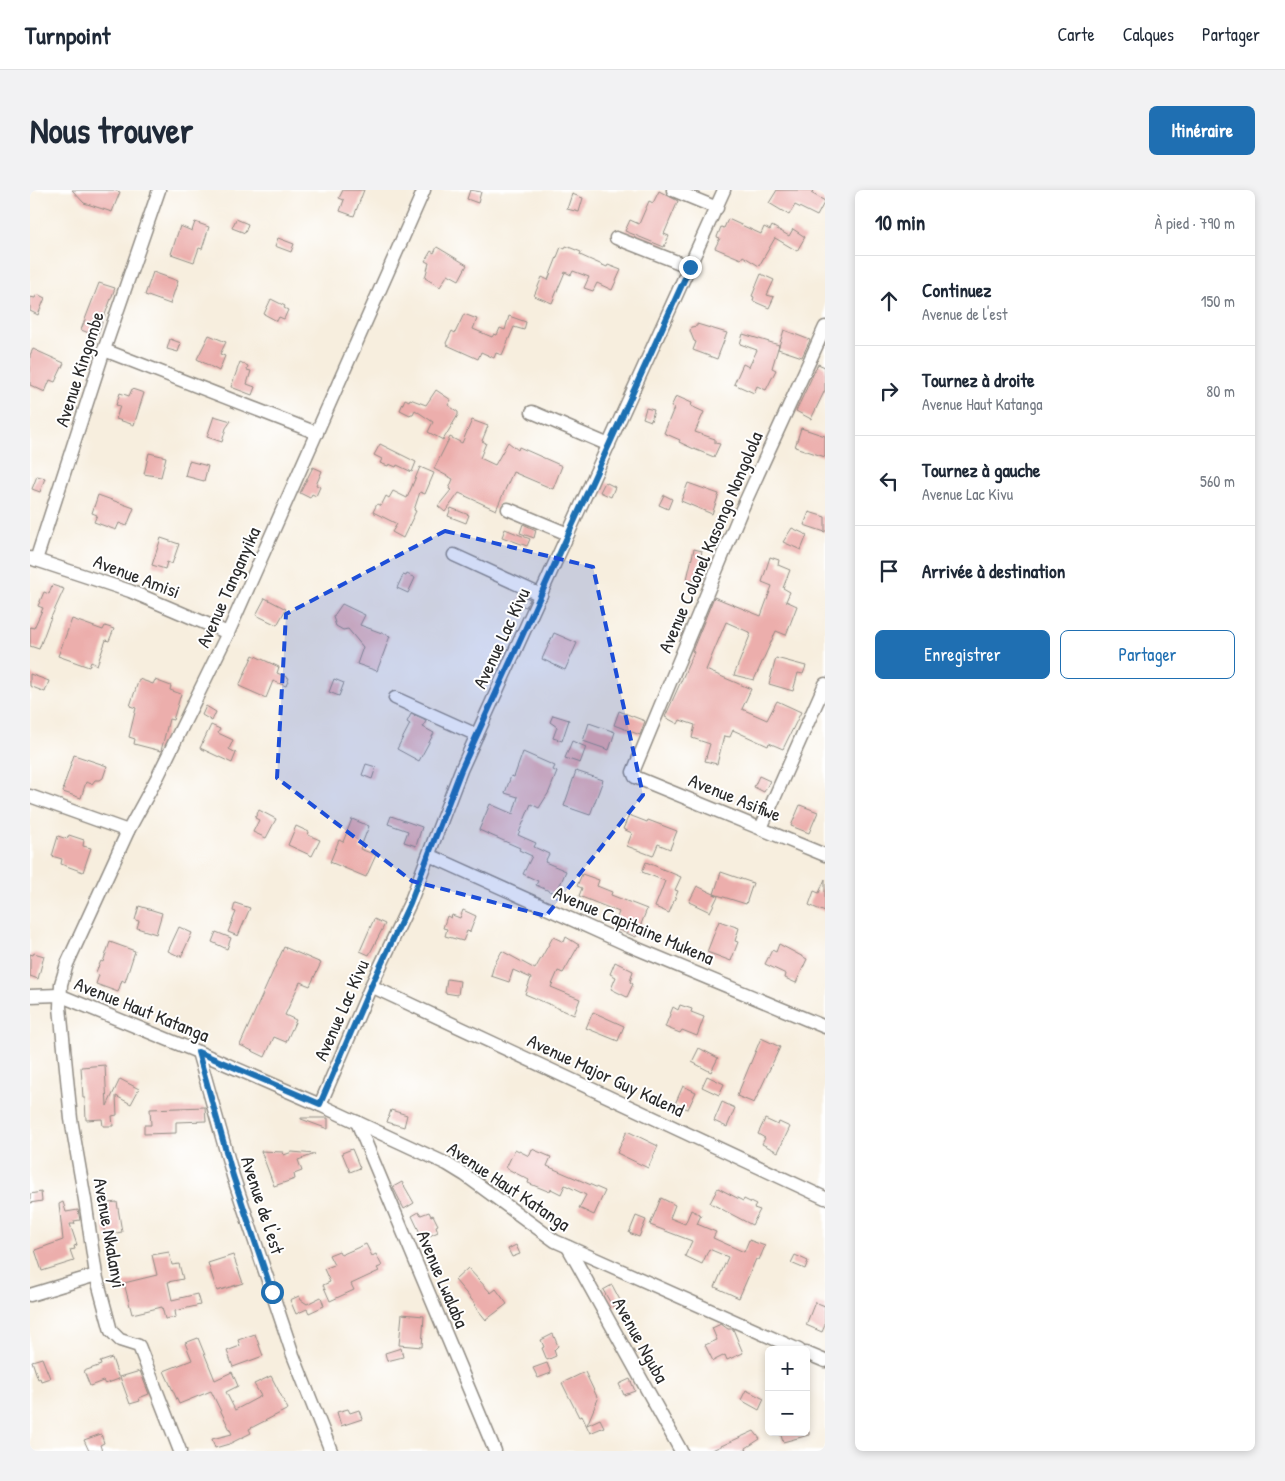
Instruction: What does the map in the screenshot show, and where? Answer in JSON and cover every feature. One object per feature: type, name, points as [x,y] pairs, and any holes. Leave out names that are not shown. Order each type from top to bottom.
[{"type":"street","name":"Avenue Kingombe","points":[[33,559],[159,190]]},
{"type":"street","name":"Avenue Tanganyika","points":[[59,995],[62,975],[128,831],[183,728],[228,633],[424,190]]},
{"type":"street","points":[[673,190],[717,208]]},
{"type":"street","name":"Avenue Lac Kivu","points":[[320,1104],[371,986],[410,903],[461,770],[724,190]]},
{"type":"street","points":[[616,238],[690,267]]},
{"type":"street","name":"Avenue Colonel Kasongo Nongolola","points":[[633,772],[741,511],[825,327]]},
{"type":"street","points":[[104,350],[317,433]]},
{"type":"street","points":[[532,412],[609,445]]},
{"type":"street","points":[[508,509],[568,534]]},
{"type":"street","points":[[454,555],[541,595]]},
{"type":"street","name":"Avenue Amisi","points":[[33,559],[130,591],[228,633]]},
{"type":"street","points":[[762,828],[825,684]]},
{"type":"street","points":[[395,698],[477,735]]},
{"type":"street","name":"Avenue Asifiwe","points":[[633,772],[635,777],[825,855]]},
{"type":"street","points":[[30,796],[128,831]]},
{"type":"street","name":"Avenue Capitaine Mukena","points":[[429,855],[626,944],[825,1027]]},
{"type":"street","name":"Avenue Major Guy Kalend","points":[[371,986],[825,1198]]},
{"type":"street","points":[[30,996],[59,995]]},
{"type":"street","name":"Avenue Haut Katanga","points":[[59,995],[320,1104],[447,1164],[465,1175],[545,1235],[790,1346]]},
{"type":"street","name":"Avenue Nkalanyi","points":[[59,995],[71,1119],[96,1274],[109,1326],[117,1338],[139,1346],[180,1451]]},
{"type":"street","name":"Avenue de l'est","points":[[198,1052],[233,1176],[293,1354],[332,1451]]},
{"type":"street","name":"Avenue Lwalaba","points":[[357,1122],[495,1451]]},
{"type":"street","name":"Avenue Nguba","points":[[568,1247],[681,1451]]},
{"type":"street","points":[[30,1296],[96,1274]]},
{"type":"street","points":[[810,1355],[825,1362]]},
{"type":"highlighted area","points":[[445,531],[593,567],[643,795],[546,916],[412,881],[277,778],[286,614]]},
{"type":"building","points":[[72,190],[114,190],[120,192],[112,212],[84,203]]},
{"type":"building","points":[[343,190],[364,190],[354,216],[340,211],[344,200],[339,198]]},
{"type":"building","points":[[470,190],[481,192],[478,203],[467,199]]},
{"type":"building","points":[[777,190],[814,190],[811,193],[825,201],[817,216],[795,205],[789,215],[769,203]]},
{"type":"building","points":[[659,191],[678,201],[664,234],[669,236],[664,247],[625,231],[630,220],[639,224],[649,201],[653,203]]},
{"type":"building","points":[[572,194],[583,198],[579,212],[567,209]]},
{"type":"building","points":[[236,219],[248,224],[245,233],[232,228]]},
{"type":"building","points":[[728,219],[761,234],[764,227],[770,230],[772,226],[789,236],[793,229],[805,237],[797,251],[775,238],[759,266],[743,256],[741,259],[715,248],[720,238],[717,237],[721,227],[724,228]]},
{"type":"building","points":[[195,222],[209,227],[202,249],[199,248],[194,262],[171,254],[180,226],[192,231]]},
{"type":"building","points":[[278,238],[294,244],[291,252],[275,246]]},
{"type":"building","points":[[566,246],[581,252],[580,255],[607,267],[608,265],[621,270],[612,290],[597,283],[593,291],[584,288],[589,277],[573,271],[571,275],[565,272],[552,303],[534,296],[542,277],[548,280],[561,247],[565,249]]},
{"type":"building","points":[[437,247],[467,265],[459,280],[448,274],[440,287],[425,278],[429,263],[425,261],[431,251],[434,253]]},
{"type":"building","points":[[153,272],[178,281],[170,304],[145,295]]},
{"type":"building","points":[[761,274],[774,280],[767,295],[774,297],[769,308],[753,301],[754,297],[752,296]]},
{"type":"building","points":[[99,283],[115,288],[97,336],[81,330]]},
{"type":"building","points":[[37,294],[45,298],[38,315],[30,311],[30,297],[35,298]]},
{"type":"building","points":[[271,299],[285,306],[284,308],[288,310],[284,319],[279,317],[277,321],[264,314]]},
{"type":"building","points":[[464,314],[477,319],[473,329],[492,337],[494,334],[497,335],[500,328],[505,330],[509,316],[526,322],[524,330],[514,327],[502,355],[496,353],[494,358],[481,352],[478,359],[446,343],[452,331],[455,333]]},
{"type":"building","points":[[697,324],[727,333],[717,359],[693,350],[696,342],[690,331],[691,327],[697,326]]},
{"type":"building","points":[[784,330],[810,340],[802,357],[778,349]]},
{"type":"building","points":[[743,334],[779,345],[772,368],[776,370],[766,390],[757,386],[754,393],[734,384],[743,364],[749,367],[757,350],[740,344]]},
{"type":"building","points":[[209,335],[226,342],[220,354],[225,356],[219,371],[197,359]]},
{"type":"building","points":[[170,339],[181,343],[178,352],[167,349]]},
{"type":"building","points":[[33,349],[64,363],[55,382],[50,380],[45,392],[30,385],[30,355]]},
{"type":"building","points":[[240,362],[248,366],[247,370],[251,371],[247,384],[255,387],[252,395],[231,387]]},
{"type":"building","points":[[818,364],[825,367],[825,390],[811,419],[796,411]]},
{"type":"building","points":[[132,389],[144,393],[134,425],[116,419],[120,406],[116,405],[120,393],[129,396]]},
{"type":"building","points":[[436,390],[451,400],[448,405],[458,412],[443,440],[428,432],[433,422],[415,410],[410,415],[400,410],[405,399],[426,405]]},
{"type":"building","points":[[676,396],[692,403],[691,406],[704,412],[695,432],[715,439],[715,443],[720,444],[714,457],[679,442],[680,440],[664,433],[674,408],[671,407]]},
{"type":"building","points":[[646,408],[654,410],[651,421],[643,418]]},
{"type":"building","points":[[214,416],[231,421],[226,428],[222,442],[207,437]]},
{"type":"building","points":[[472,420],[488,426],[482,441],[486,443],[480,458],[495,465],[508,442],[518,450],[519,447],[562,466],[553,489],[513,472],[496,510],[459,493],[445,512],[438,506],[451,490],[449,489],[453,479],[434,469],[450,437],[462,443]]},
{"type":"building","points":[[801,428],[825,436],[825,457],[795,447]]},
{"type":"building","points":[[380,444],[416,462],[412,472],[397,465],[396,467],[380,463],[382,459],[374,455]]},
{"type":"building","points":[[149,453],[166,457],[161,477],[144,474]]},
{"type":"building","points":[[189,461],[208,466],[204,481],[185,476]]},
{"type":"building","points":[[313,467],[322,471],[316,485],[320,487],[316,496],[312,494],[310,498],[300,493]]},
{"type":"building","points":[[420,467],[434,473],[425,494],[420,492],[414,510],[416,511],[403,538],[392,532],[397,524],[373,512],[377,504],[381,506],[386,496],[389,498],[393,491],[407,498]]},
{"type":"building","points":[[37,476],[45,478],[40,492],[32,489]]},
{"type":"building","points":[[605,482],[615,487],[611,497],[600,492]]},
{"type":"building","points":[[688,483],[719,494],[712,514],[681,501]]},
{"type":"building","points":[[98,495],[134,508],[127,526],[119,523],[116,530],[94,522],[97,515],[92,513]]},
{"type":"building","points":[[664,495],[672,499],[668,509],[659,505]]},
{"type":"building","points":[[451,508],[469,515],[466,523],[448,516]]},
{"type":"building","points":[[809,512],[825,517],[825,532],[804,525]]},
{"type":"building","points":[[523,524],[536,530],[534,538],[520,533]]},
{"type":"building","points":[[792,528],[807,535],[801,550],[783,542]]},
{"type":"building","points":[[505,529],[530,539],[527,546],[502,537]]},
{"type":"building","points":[[161,538],[179,544],[172,564],[167,562],[165,569],[152,565]]},
{"type":"building","points":[[694,549],[702,551],[695,581],[687,579]]},
{"type":"building","points":[[770,557],[779,560],[778,565],[790,570],[783,588],[790,592],[786,601],[797,606],[786,635],[776,631],[754,680],[734,675],[751,633],[726,622],[706,670],[751,689],[742,709],[767,720],[777,701],[801,712],[783,749],[769,743],[768,746],[733,730],[730,737],[724,736],[717,764],[705,761],[710,744],[692,738],[695,725],[680,720],[678,724],[665,717],[694,652],[692,651],[714,597],[761,616],[772,586],[762,582]]},
{"type":"building","points":[[407,574],[415,578],[408,593],[397,588],[403,575],[406,576]]},
{"type":"building","points":[[52,585],[64,589],[39,649],[30,646],[30,627],[34,628],[43,608],[38,606],[44,592],[49,594]]},
{"type":"building","points":[[521,595],[530,599],[526,607],[517,604]]},
{"type":"building","points":[[265,598],[286,609],[277,625],[256,615]]},
{"type":"building","points":[[342,604],[365,615],[360,625],[390,636],[377,671],[357,664],[363,647],[348,629],[343,630],[336,626],[333,617]]},
{"type":"building","points":[[72,619],[103,630],[105,626],[114,629],[109,641],[106,640],[97,665],[91,662],[89,667],[58,656]]},
{"type":"building","points":[[554,633],[577,643],[565,670],[542,659]]},
{"type":"building","points":[[253,655],[279,667],[277,673],[289,678],[286,686],[273,681],[266,698],[239,686]]},
{"type":"building","points":[[776,658],[806,666],[803,674],[798,673],[793,691],[769,684]]},
{"type":"building","points":[[30,674],[49,681],[45,692],[30,686]]},
{"type":"building","points":[[139,679],[153,684],[155,680],[171,686],[170,690],[181,694],[173,720],[169,719],[161,751],[134,744],[135,739],[129,737],[136,708],[130,706]]},
{"type":"building","points":[[334,679],[344,683],[339,696],[329,692]]},
{"type":"building","points":[[206,706],[216,712],[212,721],[202,715]]},
{"type":"building","points":[[619,711],[645,721],[640,735],[614,725]]},
{"type":"building","points":[[411,714],[426,721],[423,727],[434,733],[419,761],[397,749],[410,724],[407,722]]},
{"type":"building","points":[[553,715],[569,720],[562,741],[553,738],[557,727],[550,722]]},
{"type":"building","points":[[589,723],[615,732],[609,750],[583,741]]},
{"type":"building","points":[[211,725],[220,729],[218,733],[233,740],[229,749],[236,753],[232,763],[200,748]]},
{"type":"building","points":[[572,741],[586,747],[580,763],[565,758]]},
{"type":"building","points":[[523,752],[555,766],[553,770],[557,772],[549,792],[539,808],[531,804],[518,835],[536,843],[534,847],[549,854],[545,862],[566,871],[556,894],[536,885],[538,881],[523,874],[532,856],[519,850],[520,848],[479,830],[490,804],[513,814],[518,797],[505,793],[511,776],[514,777]]},
{"type":"building","points":[[74,755],[107,766],[103,778],[95,780],[92,784],[86,782],[81,798],[63,792]]},
{"type":"building","points":[[366,764],[376,767],[372,779],[362,775]]},
{"type":"building","points":[[576,771],[603,780],[590,815],[564,806]]},
{"type":"building","points":[[759,776],[770,781],[764,792],[754,787]]},
{"type":"building","points":[[800,805],[818,812],[809,833],[791,826]]},
{"type":"building","points":[[259,810],[276,819],[266,838],[253,832],[259,820],[255,818]]},
{"type":"building","points":[[629,815],[677,831],[670,849],[658,844],[653,856],[627,846],[632,833],[623,829]]},
{"type":"building","points":[[391,816],[422,827],[416,846],[404,842],[408,831],[388,824]]},
{"type":"building","points":[[352,819],[369,826],[360,849],[376,855],[366,877],[330,862],[339,840],[343,842]]},
{"type":"building","points":[[296,826],[309,832],[308,835],[320,840],[312,856],[288,845]]},
{"type":"building","points":[[69,835],[84,840],[83,846],[91,848],[83,872],[61,864],[62,859],[52,856],[58,836],[67,839]]},
{"type":"building","points":[[646,862],[681,877],[675,890],[678,891],[669,913],[655,907],[665,881],[642,872]]},
{"type":"building","points":[[721,872],[753,883],[746,904],[714,894]]},
{"type":"building","points":[[582,874],[599,880],[597,886],[612,892],[611,895],[647,909],[636,937],[613,928],[619,912],[579,896],[582,888],[577,886]]},
{"type":"building","points":[[825,879],[825,912],[809,905],[814,891],[819,893]]},
{"type":"building","points":[[697,886],[718,896],[710,912],[689,902]]},
{"type":"building","points":[[235,903],[250,908],[238,936],[228,932],[236,912],[233,911]]},
{"type":"building","points":[[139,906],[162,913],[156,934],[137,928],[139,921],[135,920]]},
{"type":"building","points":[[463,910],[476,916],[470,932],[467,931],[463,941],[445,936],[447,929],[443,928],[447,916],[451,918],[452,915],[460,918]]},
{"type":"building","points":[[374,919],[385,924],[369,955],[360,951]]},
{"type":"building","points":[[719,921],[739,928],[735,941],[738,942],[731,961],[707,952]]},
{"type":"building","points":[[179,927],[192,933],[181,957],[168,951]]},
{"type":"building","points":[[216,932],[231,938],[227,949],[212,942]]},
{"type":"building","points":[[553,937],[564,942],[566,937],[579,945],[563,973],[558,971],[551,987],[580,999],[574,1015],[525,994],[531,978],[513,970],[509,982],[491,976],[494,965],[502,951],[535,969]]},
{"type":"building","points":[[110,942],[135,951],[125,982],[122,980],[118,992],[96,984],[99,975],[95,974],[101,961],[103,962]]},
{"type":"building","points":[[779,944],[807,959],[796,983],[785,978],[786,974],[765,964],[772,950],[776,952]]},
{"type":"building","points":[[284,947],[321,963],[310,986],[300,982],[285,1015],[296,1020],[286,1042],[274,1037],[265,1057],[240,1045]]},
{"type":"building","points":[[34,953],[44,956],[38,979],[30,976],[30,954],[33,955]]},
{"type":"building","points":[[615,962],[633,971],[630,982],[633,984],[627,997],[611,989],[616,977],[610,974]]},
{"type":"building","points":[[447,979],[460,981],[458,995],[445,993]]},
{"type":"building","points":[[680,1005],[692,1009],[691,1012],[704,1017],[697,1036],[682,1030],[680,1033],[665,1027],[673,1007],[678,1010]]},
{"type":"building","points":[[593,1012],[624,1026],[618,1041],[586,1028]]},
{"type":"building","points":[[761,1038],[780,1047],[754,1103],[737,1096]]},
{"type":"building","points":[[699,1048],[718,1058],[711,1072],[692,1062]]},
{"type":"building","points":[[105,1065],[107,1106],[120,1079],[139,1089],[131,1104],[116,1096],[117,1115],[112,1116],[113,1126],[103,1126],[102,1119],[86,1120],[85,1098],[83,1098],[81,1067]]},
{"type":"building","points":[[707,1076],[724,1084],[719,1095],[702,1087]]},
{"type":"building","points":[[683,1086],[696,1092],[688,1109],[675,1104]]},
{"type":"building","points":[[722,1102],[735,1108],[727,1127],[714,1121]]},
{"type":"building","points":[[205,1107],[206,1121],[176,1122],[176,1133],[144,1134],[144,1125],[151,1125],[150,1109]]},
{"type":"building","points":[[391,1110],[407,1115],[404,1127],[387,1122]]},
{"type":"building","points":[[328,1118],[328,1129],[301,1119]]},
{"type":"building","points":[[765,1119],[778,1125],[779,1122],[790,1127],[778,1152],[762,1144],[765,1138],[758,1134]]},
{"type":"building","points":[[627,1131],[658,1146],[648,1168],[617,1153]]},
{"type":"building","points":[[352,1149],[360,1168],[350,1172],[342,1153]]},
{"type":"building","points":[[515,1149],[529,1156],[532,1149],[551,1157],[547,1166],[605,1191],[594,1215],[579,1208],[586,1195],[565,1185],[561,1194],[551,1189],[550,1192],[528,1183],[529,1180],[506,1168]]},
{"type":"building","points":[[261,1151],[283,1152],[284,1155],[292,1152],[315,1154],[298,1160],[302,1171],[294,1174],[295,1179],[274,1186]]},
{"type":"building","points":[[402,1182],[414,1203],[404,1209],[393,1187]]},
{"type":"building","points":[[718,1188],[743,1201],[744,1199],[756,1205],[754,1208],[760,1210],[752,1225],[710,1203]]},
{"type":"building","points":[[41,1192],[42,1201],[30,1203],[30,1194]]},
{"type":"building","points":[[661,1198],[675,1205],[670,1218],[685,1224],[691,1210],[701,1215],[697,1224],[716,1232],[713,1238],[744,1252],[749,1240],[765,1246],[759,1260],[756,1259],[739,1298],[715,1287],[728,1257],[709,1249],[702,1264],[685,1256],[692,1241],[650,1225]]},
{"type":"building","points":[[63,1202],[66,1212],[78,1210],[80,1220],[74,1221],[75,1224],[70,1224],[77,1245],[74,1246],[75,1249],[70,1250],[74,1261],[42,1271],[35,1250],[63,1240],[59,1204]]},
{"type":"building","points":[[117,1202],[122,1232],[105,1235],[101,1210],[109,1209],[108,1203]]},
{"type":"building","points":[[419,1212],[421,1215],[429,1212],[431,1216],[433,1215],[438,1225],[436,1226],[438,1232],[423,1239],[412,1216]]},
{"type":"building","points":[[636,1216],[646,1220],[639,1237],[629,1233]]},
{"type":"building","points":[[366,1244],[372,1256],[376,1254],[382,1266],[377,1268],[379,1271],[351,1284],[354,1290],[330,1301],[323,1285],[330,1282],[324,1269],[334,1265],[329,1255],[339,1251],[341,1255]]},
{"type":"building","points":[[516,1245],[520,1254],[512,1257],[508,1249]]},
{"type":"building","points":[[169,1252],[172,1265],[179,1264],[183,1279],[168,1282],[172,1300],[197,1294],[200,1305],[175,1311],[176,1317],[165,1319],[162,1307],[132,1314],[124,1283],[157,1275],[152,1255]]},
{"type":"building","points":[[233,1255],[243,1283],[217,1291],[208,1263]]},
{"type":"building","points":[[795,1255],[808,1261],[805,1269],[791,1263]]},
{"type":"building","points":[[468,1268],[491,1293],[496,1289],[507,1304],[486,1320],[455,1280]]},
{"type":"building","points":[[612,1285],[621,1302],[613,1307],[603,1290]]},
{"type":"building","points":[[299,1296],[307,1304],[321,1297],[324,1306],[309,1313],[307,1309],[296,1314],[290,1300]]},
{"type":"building","points":[[815,1302],[825,1306],[825,1325],[822,1332],[806,1325]]},
{"type":"building","points":[[402,1314],[424,1316],[422,1347],[399,1345]]},
{"type":"building","points":[[721,1324],[728,1329],[733,1329],[743,1353],[727,1360],[725,1355],[713,1361],[705,1345],[717,1340],[712,1328]]},
{"type":"building","points":[[255,1334],[263,1356],[233,1367],[227,1351],[240,1346],[238,1340]]},
{"type":"building","points":[[553,1334],[558,1346],[554,1350],[556,1356],[547,1360],[541,1340]]},
{"type":"building","points":[[198,1338],[215,1380],[232,1372],[238,1386],[226,1392],[235,1410],[261,1396],[254,1384],[271,1376],[288,1409],[249,1429],[251,1433],[229,1444],[215,1448],[212,1439],[232,1434],[211,1391],[179,1404],[164,1371],[192,1360],[185,1343]]},
{"type":"building","points":[[401,1348],[403,1357],[387,1361],[385,1353]]},
{"type":"building","points":[[42,1358],[50,1378],[41,1381],[40,1378],[38,1379],[32,1361]]},
{"type":"building","points":[[112,1358],[119,1379],[105,1384],[103,1381],[90,1386],[84,1371],[101,1365],[100,1362]]},
{"type":"building","points":[[547,1363],[551,1373],[538,1378],[533,1368]]},
{"type":"building","points":[[140,1371],[149,1394],[139,1398],[140,1401],[130,1404],[120,1377]]},
{"type":"building","points":[[585,1372],[598,1399],[587,1425],[600,1419],[604,1427],[590,1433],[582,1416],[579,1417],[562,1383]]},
{"type":"building","points":[[630,1379],[635,1391],[624,1395],[619,1384]]},
{"type":"building","points":[[746,1390],[764,1399],[759,1410],[741,1400]]},
{"type":"building","points":[[348,1409],[350,1413],[359,1410],[362,1419],[341,1426],[337,1412]]},
{"type":"building","points":[[754,1431],[760,1439],[746,1448],[747,1451],[710,1451]]},
{"type":"building","points":[[101,1434],[104,1443],[100,1445],[102,1451],[89,1451],[84,1440]]},
{"type":"building","points":[[781,1436],[805,1436],[783,1442]]},
{"type":"route","points":[[272,1292],[233,1176],[198,1052],[320,1104],[371,986],[410,903],[461,770],[690,267]]}]
